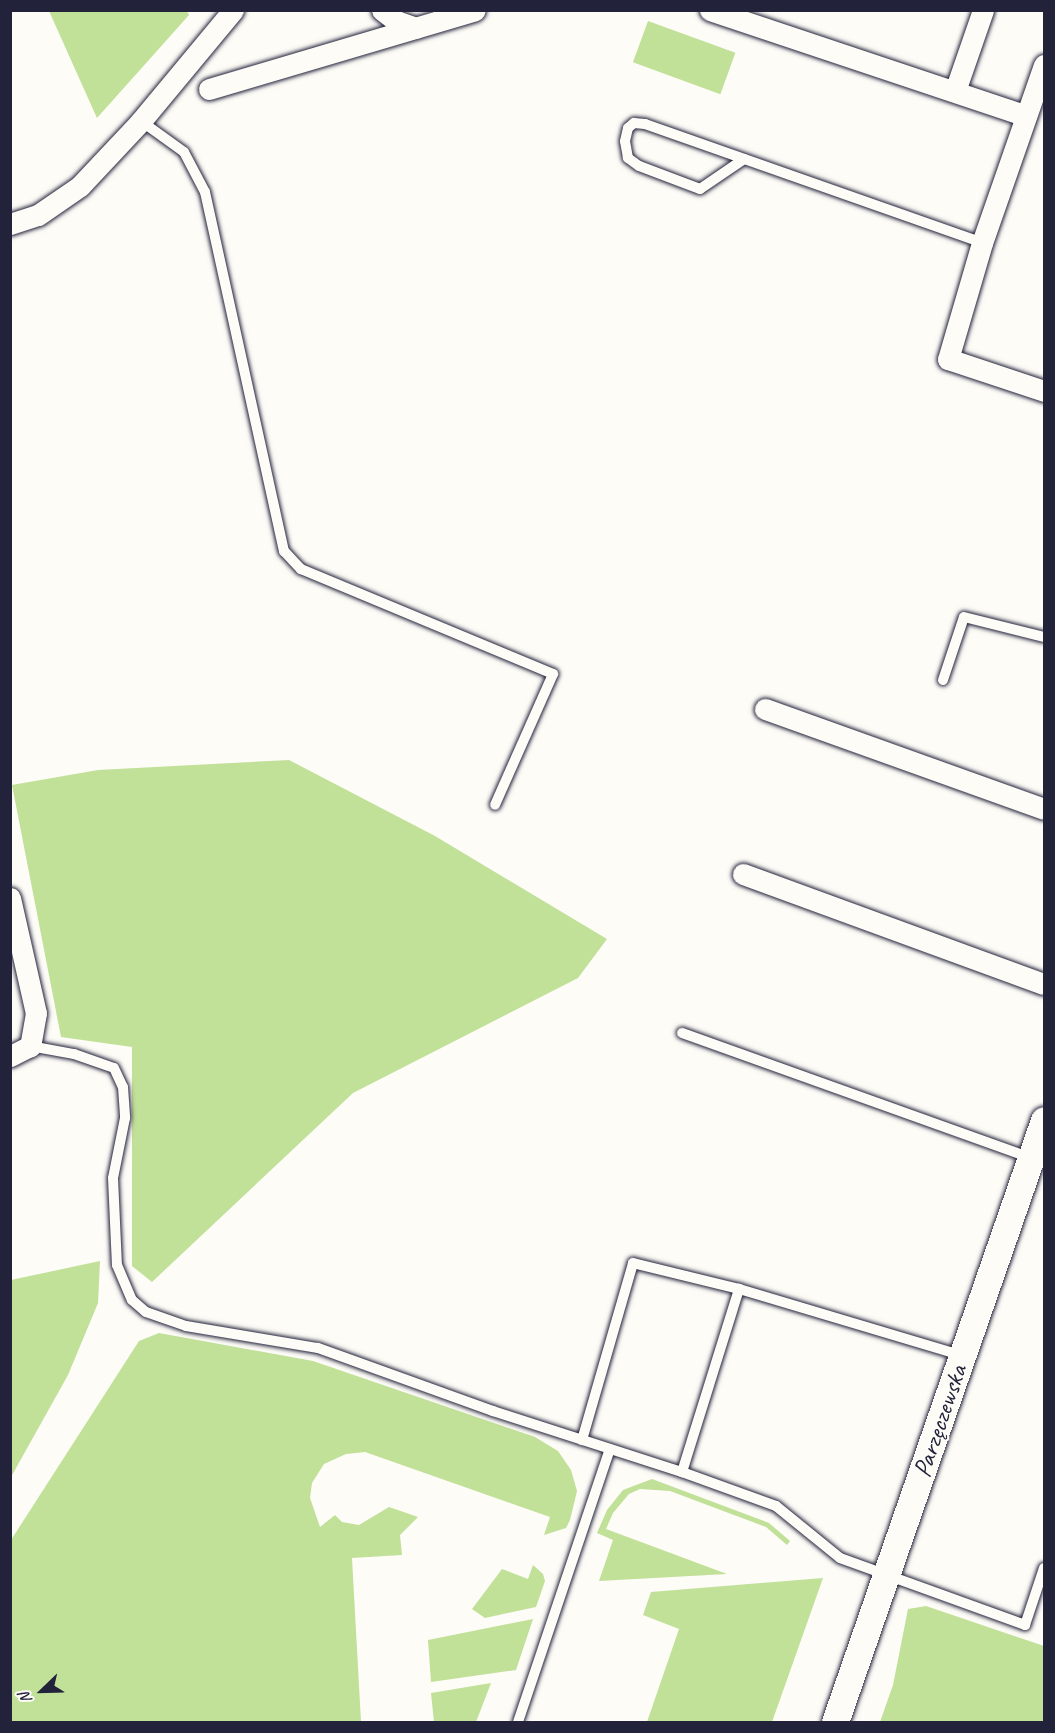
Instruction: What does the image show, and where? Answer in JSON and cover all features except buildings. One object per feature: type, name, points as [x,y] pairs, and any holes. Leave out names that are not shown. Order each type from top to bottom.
[{"type":"street","points":[[382,10],[396,21],[416,28]]},
{"type":"street","points":[[209,89],[475,10]]},
{"type":"street","points":[[710,10],[1026,116]]},
{"type":"street","points":[[955,91],[983,10]]},
{"type":"street","points":[[10,224],[38,215],[80,186],[141,121],[229,12]]},
{"type":"street","points":[[1044,65],[982,243],[948,359],[1044,392]]},
{"type":"street","points":[[765,709],[1044,809]]},
{"type":"street","points":[[743,874],[1044,984]]},
{"type":"street","points":[[10,898],[36,1013],[30,1046],[10,1056]]},
{"type":"street","name":"Parzęczewska","points":[[835,1722],[1044,1120]]},
{"type":"lane","points":[[141,121],[184,152],[205,192],[284,551],[301,569],[553,674],[495,805]]},
{"type":"lane","points":[[744,159],[700,189],[639,166],[628,158],[625,141],[628,129],[634,123],[645,124],[982,243]]},
{"type":"lane","points":[[943,680],[964,617],[1044,637]]},
{"type":"lane","points":[[682,1033],[1031,1158]]},
{"type":"lane","points":[[30,1046],[74,1054],[114,1068],[123,1087],[125,1118],[113,1178],[117,1265],[132,1300],[146,1312],[186,1326],[318,1348],[582,1440],[682,1472],[776,1506],[840,1558],[1024,1625],[1044,1568]]},
{"type":"lane","points":[[582,1440],[633,1263],[739,1289],[963,1356]]},
{"type":"lane","points":[[682,1472],[739,1289]]},
{"type":"lane","points":[[518,1722],[610,1449]]},
{"type":"green space","points":[[49,11],[187,11],[189,15],[97,118]]},
{"type":"green space","points":[[648,21],[735,53],[720,94],[633,62]]},
{"type":"green space","points":[[289,760],[435,836],[607,939],[578,978],[353,1093],[152,1282],[132,1266],[132,1047],[61,1037],[12,785],[98,770]]},
{"type":"green space","points":[[100,1261],[98,1303],[68,1375],[11,1477],[11,1280]]},
{"type":"green space","points":[[159,1333],[313,1361],[535,1437],[558,1451],[571,1470],[577,1491],[570,1520],[566,1528],[544,1535],[550,1517],[365,1452],[346,1454],[324,1464],[312,1483],[310,1498],[320,1527],[335,1515],[342,1522],[359,1525],[389,1507],[418,1517],[400,1535],[402,1555],[352,1558],[361,1722],[11,1722],[11,1540],[139,1341]]},
{"type":"green space","points":[[652,1479],[769,1523],[790,1541],[787,1545],[766,1527],[670,1491],[640,1489],[629,1494],[613,1513],[606,1529],[727,1574],[599,1581],[613,1540],[597,1533],[607,1510],[623,1490]]},
{"type":"green space","points":[[533,1565],[543,1574],[545,1581],[536,1607],[485,1618],[472,1609],[502,1569],[528,1579]]},
{"type":"green space","points":[[823,1578],[772,1722],[647,1722],[679,1629],[643,1615],[651,1592]]},
{"type":"green space","points":[[926,1606],[1044,1646],[1044,1722],[880,1722],[893,1685],[908,1609]]},
{"type":"green space","points":[[533,1619],[516,1670],[431,1682],[428,1640]]},
{"type":"green space","points":[[491,1683],[476,1722],[434,1722],[431,1693]]}]
